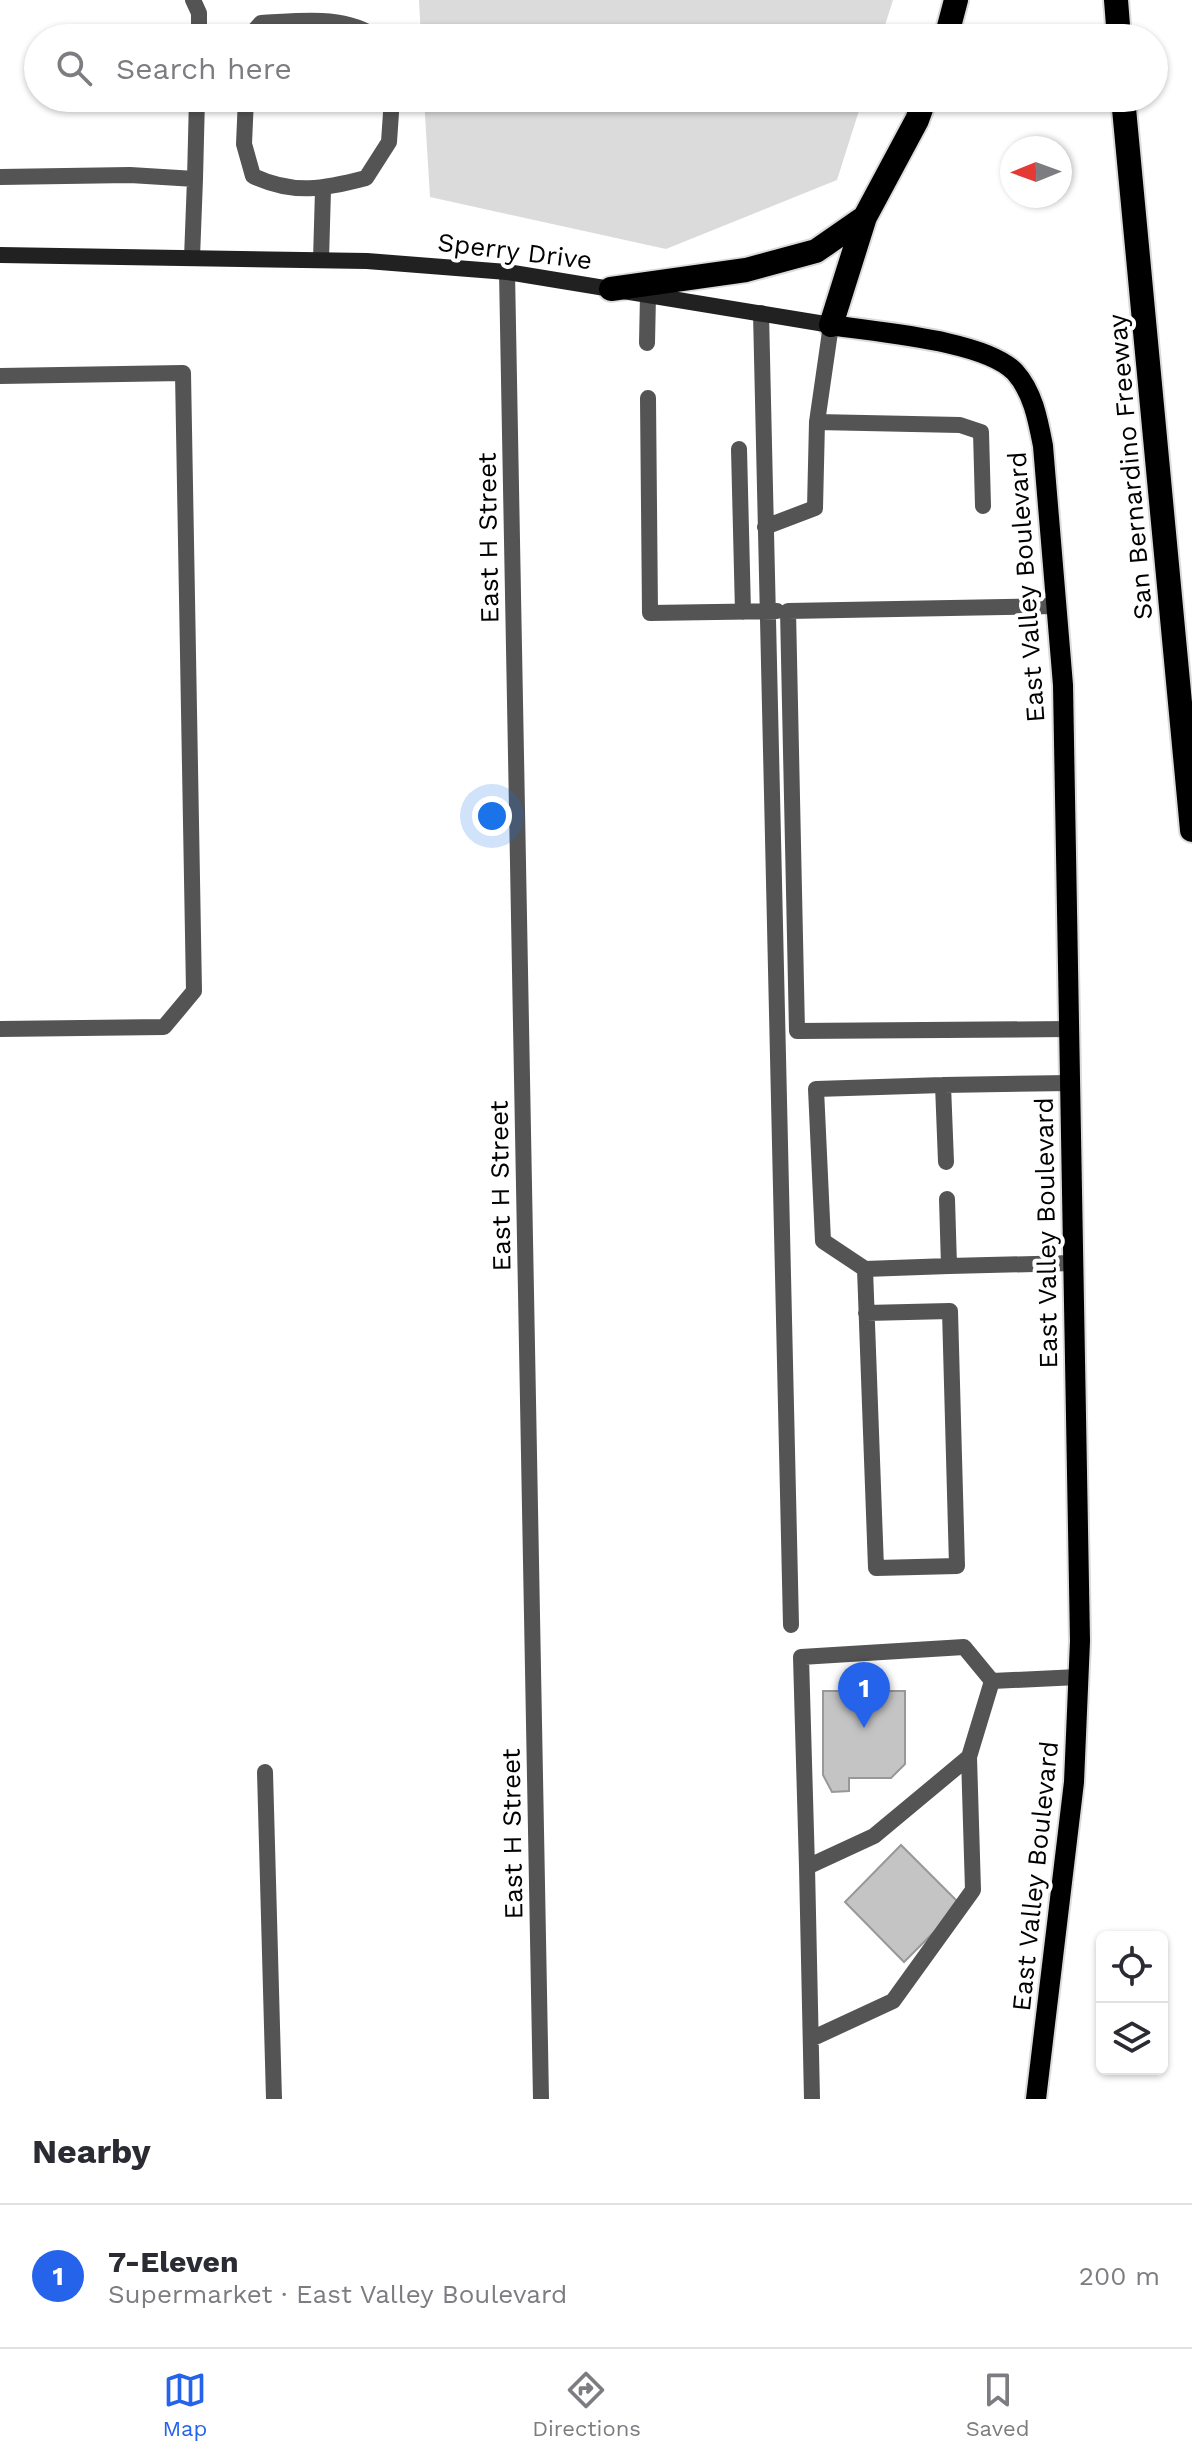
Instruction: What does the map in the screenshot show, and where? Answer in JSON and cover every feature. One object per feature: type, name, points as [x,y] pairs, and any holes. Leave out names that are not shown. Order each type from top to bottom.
[{"type":"highway","points":[[950,24],[956,0]]},
{"type":"highway","points":[[1116,0],[1118,24]]},
{"type":"highway","points":[[831,325],[865,217],[920,112]]},
{"type":"highway","name":"San Bernardino Freeway","points":[[1124,112],[1192,830]]},
{"type":"highway","points":[[611,289],[746,270],[816,251],[865,217]]},
{"type":"main road","name":"Sperry Drive","points":[[831,325],[966,348],[991,356],[1013,370]]},
{"type":"main road","name":"East Valley Boulevard","points":[[1013,370],[1027,391],[1040,430],[1063,685],[1073,1263],[1078,1677],[1074,1782],[1036,2099]]},
{"type":"street","points":[[193,0],[199,13],[199,24]]},
{"type":"street","points":[[260,24],[329,19],[344,24]]},
{"type":"street","points":[[192,258],[197,112]]},
{"type":"street","points":[[245,112],[244,144],[253,176],[274,186],[323,190],[366,178],[389,142],[391,112]]},
{"type":"street","points":[[0,177],[130,175],[195,179]]},
{"type":"street","points":[[321,260],[323,190]]},
{"type":"street","name":"Sperry Drive","points":[[0,255],[321,260],[507,272],[831,325]]},
{"type":"street","name":"East H Street","points":[[507,272],[541,2099]]},
{"type":"street","points":[[647,343],[648,295]]},
{"type":"street","points":[[761,313],[791,1625]]},
{"type":"street","points":[[765,527],[815,508],[817,422],[831,325]]},
{"type":"street","points":[[0,376],[183,373],[194,991],[164,1027],[0,1029]]},
{"type":"street","points":[[648,398],[650,613],[1055,606]]},
{"type":"street","points":[[817,422],[960,425],[981,432],[983,506]]},
{"type":"street","points":[[739,449],[743,612]]},
{"type":"street","points":[[788,611],[797,1031]]},
{"type":"street","points":[[777,1032],[1069,1029]]},
{"type":"street","points":[[1070,1083],[816,1089],[823,1241],[865,1269],[1073,1263]]},
{"type":"street","points":[[943,1085],[946,1162]]},
{"type":"street","points":[[947,1199],[949,1266]]},
{"type":"street","points":[[865,1269],[866,1313],[876,1568],[957,1566],[950,1311],[866,1313]]},
{"type":"street","points":[[812,2099],[801,1657],[964,1647],[992,1681]]},
{"type":"street","points":[[992,1681],[1078,1677]]},
{"type":"street","points":[[811,2039],[893,2001],[973,1890],[969,1757],[992,1681]]},
{"type":"street","points":[[807,1867],[874,1836],[969,1757]]},
{"type":"street","points":[[265,1772],[274,2099]]},
{"type":"shaded area","points":[[419,0],[893,0],[885,24],[420,24]]},
{"type":"shaded area","points":[[425,112],[859,112],[837,180],[666,249],[430,197]]},
{"type":"building","points":[[823,1691],[905,1691],[905,1764],[891,1778],[849,1778],[849,1791],[832,1792],[823,1775]]},
{"type":"building","points":[[901,1845],[961,1905],[904,1962],[845,1902]]},
{"type":"place","name":"7-Eleven","points":[[864,1728]]}]
